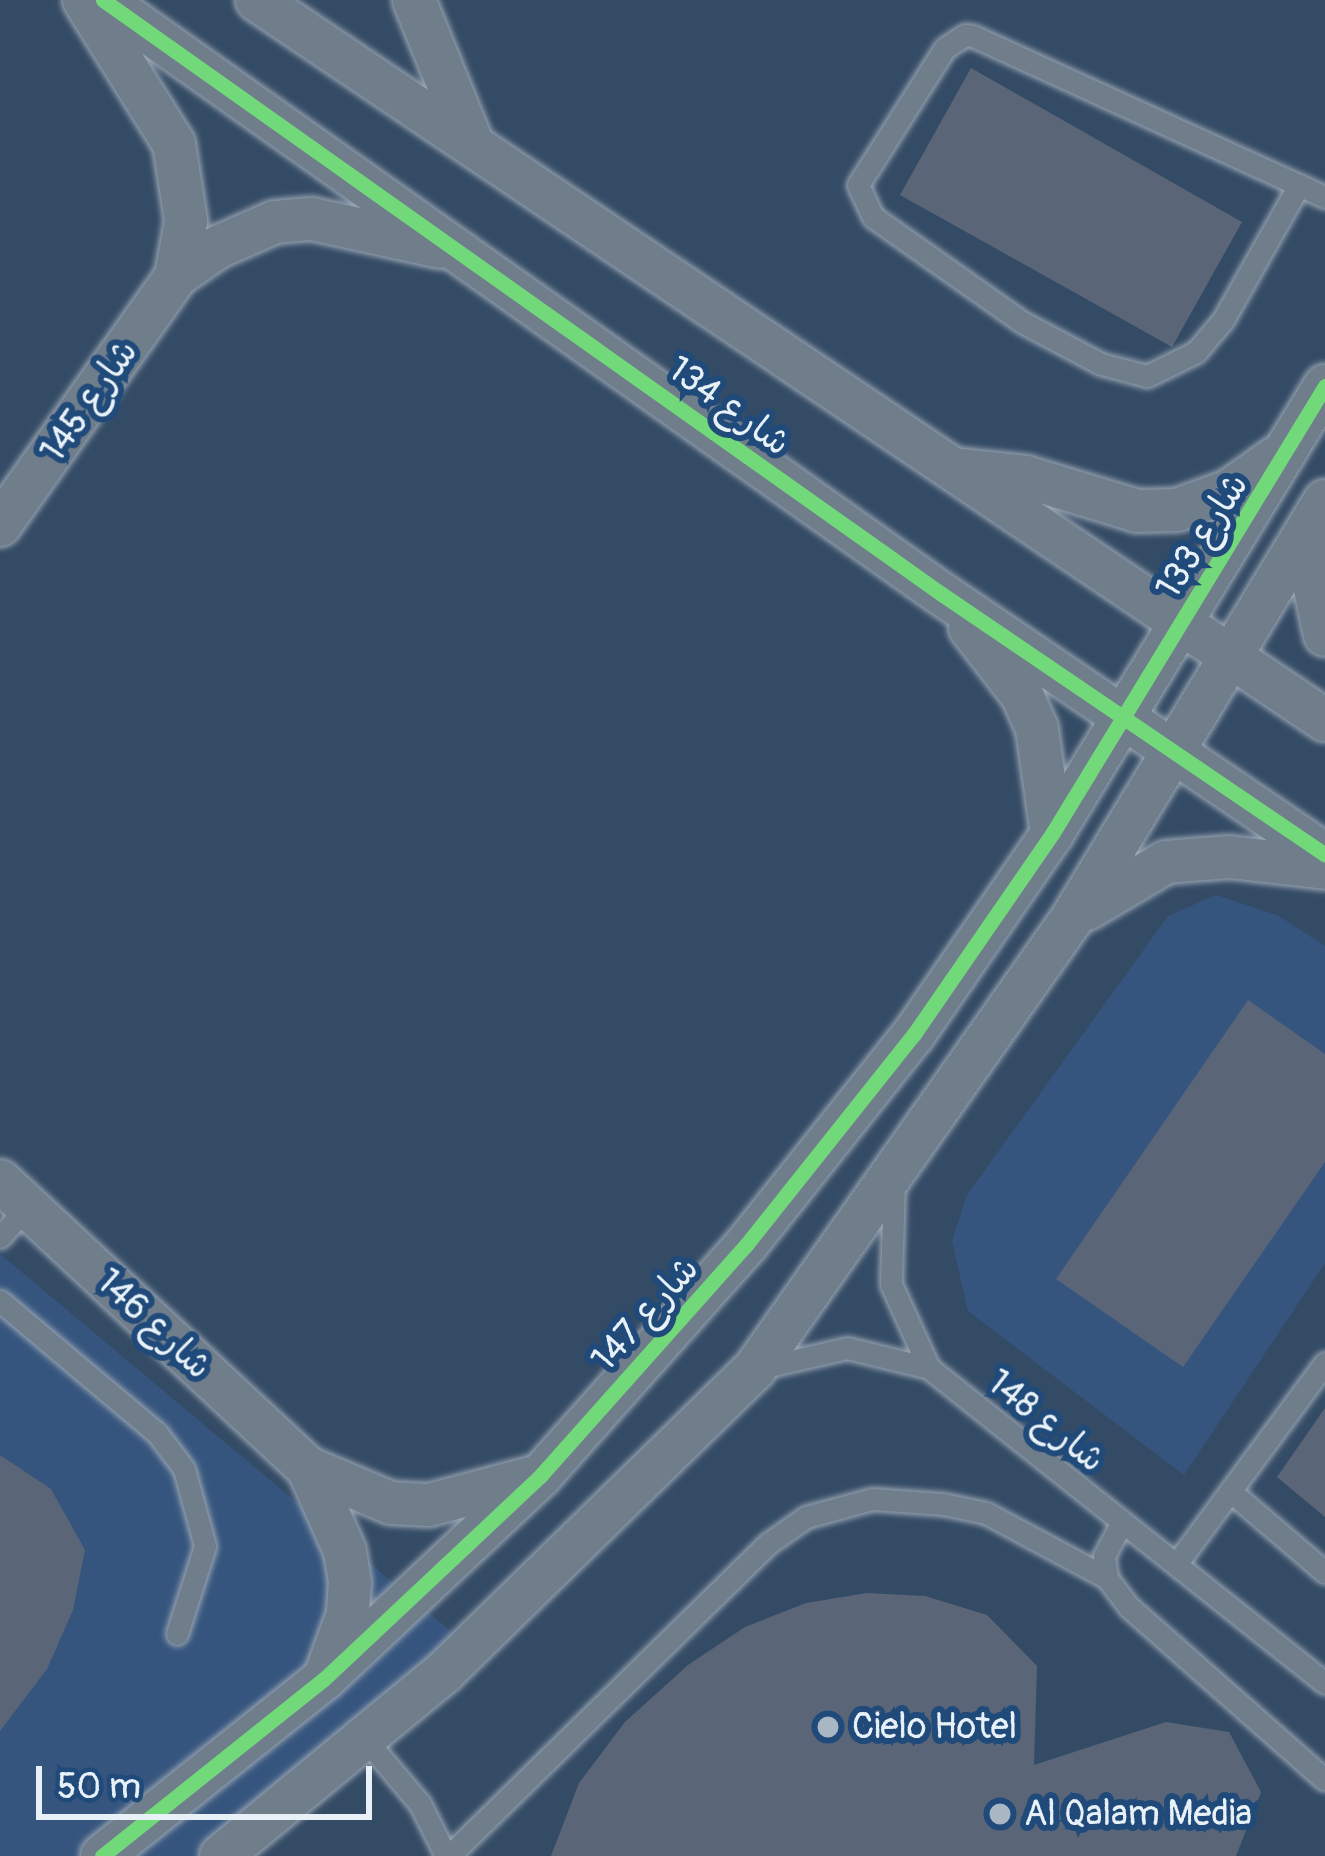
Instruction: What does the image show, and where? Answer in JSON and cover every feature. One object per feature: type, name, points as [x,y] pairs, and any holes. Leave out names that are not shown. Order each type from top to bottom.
[{"type":"street","name":"شارع 145","points":[[84,0],[174,144],[186,221],[176,276]]},
{"type":"street","name":"شارع 134","points":[[103,0],[943,595],[1325,855]]},
{"type":"street","name":"شارع 134","points":[[256,0],[1325,720]]},
{"type":"street","points":[[414,0],[472,143]]},
{"type":"street","name":"شارع 145","points":[[0,525],[176,276],[244,232],[291,220],[462,251]]},
{"type":"street","name":"شارع 133","points":[[1127,716],[1325,386]]},
{"type":"street","points":[[956,469],[1026,477],[1137,511],[1178,510],[1229,491],[1293,446]]},
{"type":"street","points":[[221,1856],[366,1740],[526,1597],[754,1370],[1071,920],[1178,755],[1325,501]]},
{"type":"street","points":[[1304,538],[1325,635]]},
{"type":"street","points":[[943,595],[1022,695],[1046,765],[1052,834]]},
{"type":"street","name":"شارع 147","points":[[102,1856],[324,1679],[541,1475],[816,1159],[914,1034],[1127,716]]},
{"type":"street","points":[[1071,920],[1166,862],[1228,857],[1325,868]]},
{"type":"street","name":"شارع 146","points":[[9,1208],[308,1468],[391,1503],[429,1505],[541,1475]]},
{"type":"street","name":"شارع 146","points":[[308,1468],[345,1551],[350,1582],[348,1614],[324,1679]]},
{"type":"lane","points":[[1299,185],[1222,320],[1196,352],[1147,376],[1101,364],[1022,322],[873,217],[858,185],[945,48],[964,34],[1299,185],[1325,197]]},
{"type":"lane","name":"شارع 148","points":[[895,1168],[891,1284],[929,1368]]},
{"type":"lane","points":[[0,1301],[157,1433],[184,1469],[205,1546],[177,1634]]},
{"type":"lane","name":"شارع 148","points":[[754,1370],[848,1348],[929,1368],[1325,1683]]},
{"type":"lane","points":[[1177,1563],[1325,1363]]},
{"type":"lane","points":[[1230,1491],[1325,1572]]},
{"type":"lane","points":[[366,1740],[420,1804],[447,1856],[769,1543],[806,1517],[872,1499],[944,1504],[986,1513],[1107,1578],[1142,1618],[1325,1780]]},
{"type":"lane","points":[[1107,1578],[1104,1556],[1120,1524]]},
{"type":"shaded area","points":[[1216,895],[1279,916],[1325,946],[1325,1263],[1184,1475],[968,1311],[952,1241],[967,1195],[1168,916]]},
{"type":"shaded area","points":[[0,1254],[465,1643],[253,1856],[0,1856]]},
{"type":"building","points":[[971,68],[1242,222],[1172,347],[900,195]]},
{"type":"building","points":[[1248,1000],[1325,1054],[1325,1162],[1183,1367],[1056,1279]]},
{"type":"building","points":[[1325,1408],[1325,1517],[1277,1477]]},
{"type":"building","points":[[0,1455],[51,1489],[85,1550],[73,1610],[47,1669],[0,1731]]},
{"type":"building","name":"Cielo Hotel","points":[[867,1593],[925,1596],[987,1615],[1037,1666],[1034,1765],[1166,1722],[1229,1732],[1261,1792],[1236,1856],[551,1856],[579,1783],[625,1722],[688,1665],[745,1627],[806,1603]]},
{"type":"cycle path","points":[[103,0],[943,595],[1325,855]]},
{"type":"cycle path","points":[[102,1856],[324,1679],[541,1475],[746,1245],[914,1034],[1052,834],[1325,386]]},
{"type":"place","name":"Cielo Hotel","points":[[828,1727]]},
{"type":"place","name":"Al Qalam Media","points":[[1000,1814]]}]
